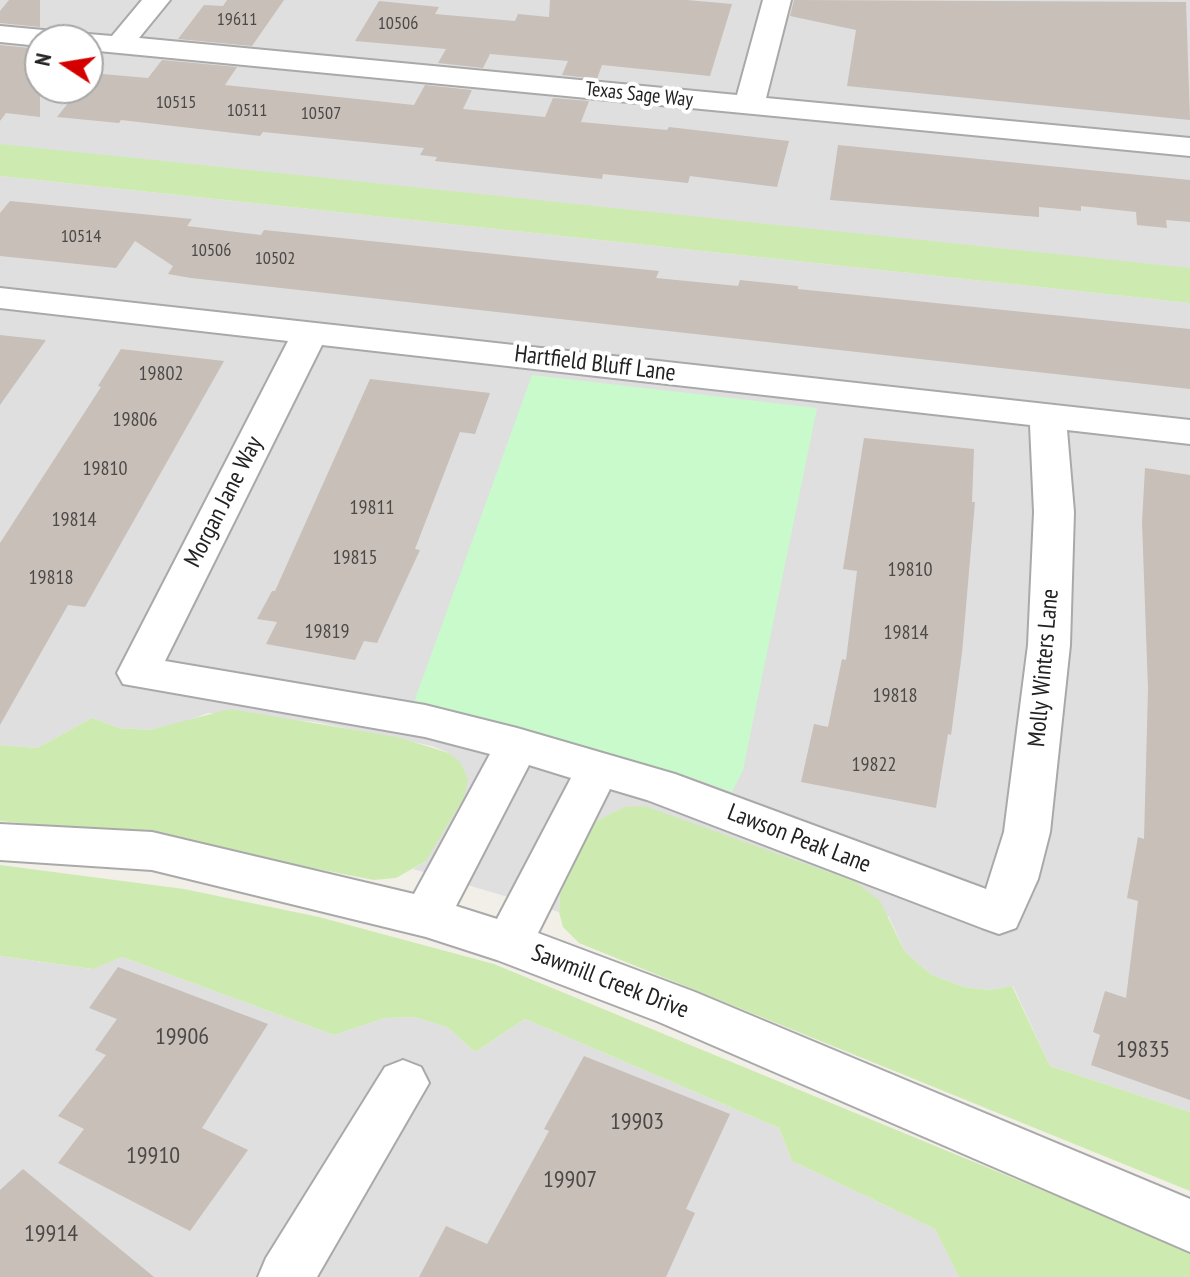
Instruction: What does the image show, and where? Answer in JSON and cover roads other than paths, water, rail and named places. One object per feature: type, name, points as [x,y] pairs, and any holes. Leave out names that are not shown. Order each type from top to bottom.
[{"type":"street","points":[[119,45],[156,0]]},
{"type":"street","points":[[749,105],[777,0]]},
{"type":"street","points":[[0,34],[24,36]]},
{"type":"street","name":"Texas Sage Way","points":[[104,44],[1190,147]]},
{"type":"street","name":"Hartfield Bluff Lane","points":[[0,298],[1190,432]]},
{"type":"street","name":"Morgan Jane Way","points":[[138,673],[311,331]]},
{"type":"street","name":"Molly Winters Lane","points":[[999,914],[1014,879],[1027,832],[1049,645],[1054,512],[1048,416]]},
{"type":"street","name":"Lawson Peak Lane","points":[[138,673],[255,690],[425,721],[517,745],[659,786],[999,914]]},
{"type":"street","points":[[426,917],[517,745]]},
{"type":"street","points":[[509,943],[598,769]]},
{"type":"street","name":"Sawmill Creek Drive","points":[[0,842],[152,851],[426,917],[509,943],[677,1007],[1190,1226]]},
{"type":"street","points":[[286,1277],[403,1083]]}]
